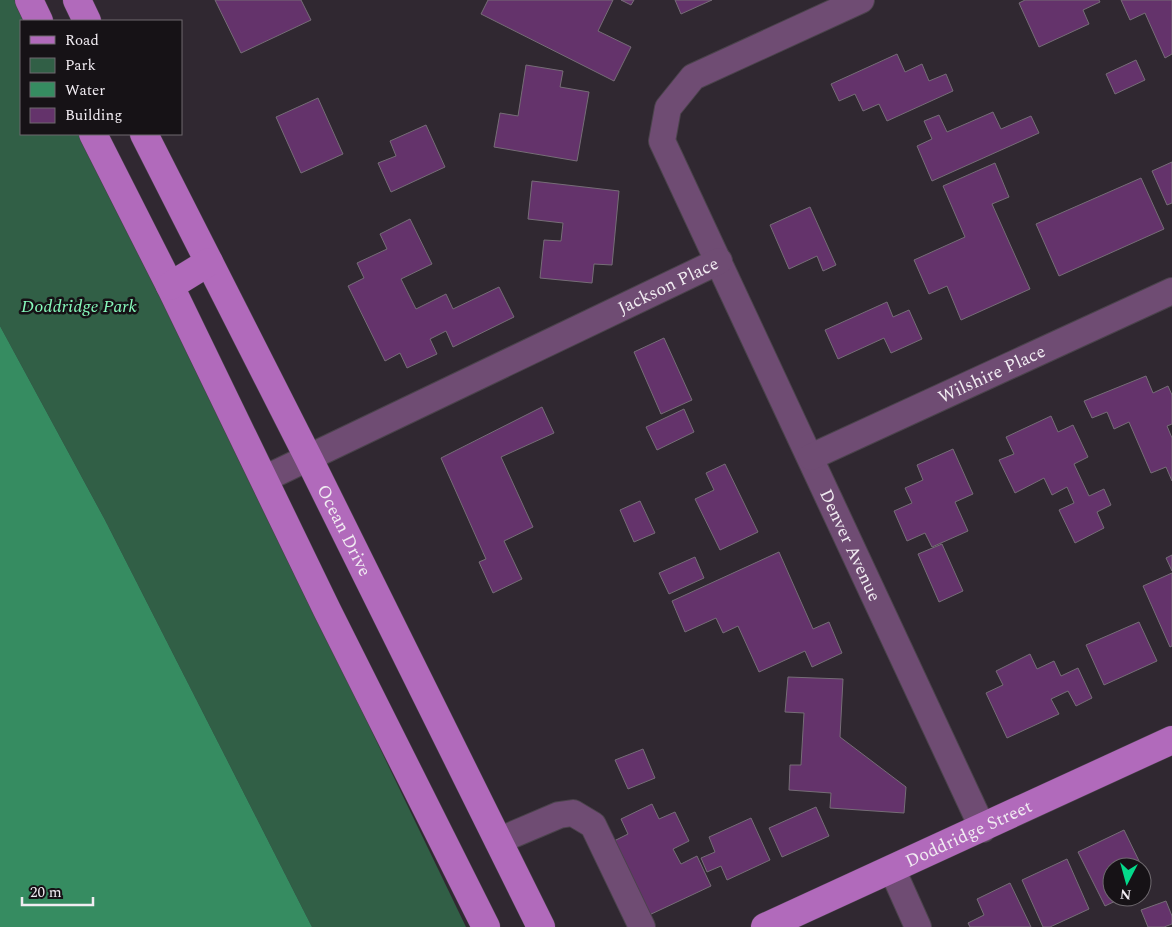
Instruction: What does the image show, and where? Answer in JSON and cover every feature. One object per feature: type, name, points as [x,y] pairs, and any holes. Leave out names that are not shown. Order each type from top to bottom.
[{"type":"main road","points":[[29,0],[39,20]]},
{"type":"main road","points":[[76,0],[86,20]]},
{"type":"main road","points":[[94,135],[486,927]]},
{"type":"main road","name":"Ocean Drive","points":[[145,135],[309,459],[541,927]]},
{"type":"main road","points":[[170,286],[209,262]]},
{"type":"main road","name":"Doddridge Street","points":[[765,927],[983,829],[1172,740]]},
{"type":"street","name":"Jackson Place","points":[[264,479],[719,261],[662,141],[668,108],[693,77],[861,0]]},
{"type":"street","name":"Denver Avenue","points":[[719,261],[983,829]]},
{"type":"street","name":"Wilshire Place","points":[[811,457],[1172,292]]},
{"type":"street","points":[[498,841],[559,815],[573,814],[593,825],[642,927]]},
{"type":"street","points":[[892,869],[918,927]]},
{"type":"green space","name":"Doddridge Park","points":[[0,0],[19,0],[29,20],[20,20],[20,135],[84,135],[466,927],[312,927],[105,520],[0,326]]},
{"type":"water","points":[[0,326],[105,520],[312,927],[0,927]]},
{"type":"building","points":[[215,0],[301,0],[311,20],[241,53]]},
{"type":"building","points":[[488,0],[613,0],[598,31],[631,47],[614,81],[481,14]]},
{"type":"building","points":[[621,0],[634,0],[631,5]]},
{"type":"building","points":[[675,0],[712,0],[681,14]]},
{"type":"building","points":[[1025,0],[1099,0],[1100,2],[1083,10],[1089,24],[1039,47],[1019,3]]},
{"type":"building","points":[[1121,0],[1172,0],[1172,54],[1165,58],[1145,13],[1130,20]]},
{"type":"building","points":[[897,54],[905,72],[922,64],[929,81],[946,74],[953,91],[887,121],[879,104],[863,111],[855,94],[839,101],[831,84]]},
{"type":"building","points":[[1136,60],[1145,80],[1115,94],[1106,74]]},
{"type":"building","points":[[526,65],[563,71],[560,87],[589,92],[577,161],[494,147],[500,113],[518,116]]},
{"type":"building","points":[[318,98],[343,154],[301,173],[276,117]]},
{"type":"building","points":[[993,112],[1001,129],[1031,116],[1039,133],[932,181],[917,146],[932,139],[924,121],[939,115],[947,132]]},
{"type":"building","points":[[426,125],[445,167],[391,192],[378,163],[396,156],[390,141]]},
{"type":"building","points":[[1172,162],[1172,203],[1167,205],[1152,171]]},
{"type":"building","points":[[995,163],[1009,197],[992,204],[1030,289],[961,320],[947,286],[929,294],[914,260],[965,237],[943,186]]},
{"type":"building","points":[[1141,178],[1164,229],[1059,276],[1036,224]]},
{"type":"building","points":[[532,181],[619,191],[612,265],[594,264],[592,283],[540,278],[544,240],[561,241],[563,223],[528,219]]},
{"type":"building","points":[[810,207],[836,265],[823,271],[817,256],[789,269],[770,225]]},
{"type":"building","points":[[410,219],[432,264],[401,279],[416,309],[446,294],[453,309],[499,287],[514,317],[453,347],[446,331],[430,339],[437,354],[407,368],[400,353],[385,361],[348,286],[364,278],[357,263],[387,249],[380,234]]},
{"type":"building","points":[[887,302],[893,317],[909,310],[922,339],[891,353],[884,338],[838,359],[825,330]]},
{"type":"building","points":[[664,338],[692,400],[661,414],[634,352]]},
{"type":"building","points":[[1146,376],[1153,393],[1168,386],[1172,395],[1172,424],[1167,426],[1172,438],[1172,481],[1166,467],[1151,473],[1129,422],[1114,429],[1107,412],[1092,418],[1084,401]]},
{"type":"building","points":[[542,407],[554,433],[501,457],[533,527],[504,541],[522,579],[493,593],[479,562],[486,559],[441,458]]},
{"type":"building","points":[[684,409],[694,432],[657,450],[646,427]]},
{"type":"building","points":[[1051,416],[1058,432],[1073,425],[1088,457],[1074,464],[1089,496],[1104,489],[1111,505],[1097,512],[1104,528],[1075,543],[1059,510],[1074,503],[1067,487],[1052,495],[1044,478],[1015,493],[999,460],[1014,454],[1006,437]]},
{"type":"building","points":[[953,449],[973,494],[955,502],[968,531],[932,547],[925,533],[907,541],[894,511],[912,503],[905,488],[923,480],[917,465]]},
{"type":"building","points":[[725,464],[758,532],[720,550],[695,499],[714,490],[706,473]]},
{"type":"building","points":[[640,501],[655,533],[634,542],[620,510]]},
{"type":"building","points":[[942,544],[963,591],[939,602],[918,554]]},
{"type":"building","points":[[779,552],[813,629],[829,622],[842,653],[812,667],[805,651],[759,672],[738,626],[723,633],[716,618],[685,632],[672,601]]},
{"type":"building","points":[[1172,555],[1172,571],[1166,558]]},
{"type":"building","points":[[695,557],[704,578],[669,594],[659,573]]},
{"type":"building","points":[[1172,573],[1172,646],[1170,647],[1143,586]]},
{"type":"building","points":[[1139,622],[1157,661],[1104,685],[1086,645]]},
{"type":"building","points":[[1030,654],[1037,669],[1054,661],[1061,676],[1078,668],[1092,698],[1076,706],[1068,691],[1051,699],[1059,714],[1007,738],[986,693],[1003,685],[996,671]]},
{"type":"building","points":[[788,677],[843,679],[840,737],[906,787],[904,813],[830,808],[831,793],[789,790],[790,765],[801,765],[804,713],[785,712]]},
{"type":"building","points":[[643,749],[655,778],[628,789],[615,760]]},
{"type":"building","points":[[652,804],[659,819],[675,812],[689,841],[673,849],[681,864],[697,856],[711,886],[647,916],[612,842],[628,834],[621,819]]},
{"type":"building","points":[[816,807],[829,836],[782,857],[769,828]]},
{"type":"building","points":[[751,818],[770,860],[727,880],[721,866],[707,872],[701,858],[715,852],[709,837]]},
{"type":"building","points":[[1124,830],[1137,857],[1102,857],[1102,900],[1078,852]]},
{"type":"building","points":[[1067,859],[1089,909],[1050,927],[1043,927],[1022,880]]},
{"type":"building","points":[[1010,883],[1031,927],[970,927],[968,923],[984,915],[977,899]]},
{"type":"building","points":[[1166,901],[1172,916],[1172,924],[1164,927],[1148,927],[1141,910]]}]
